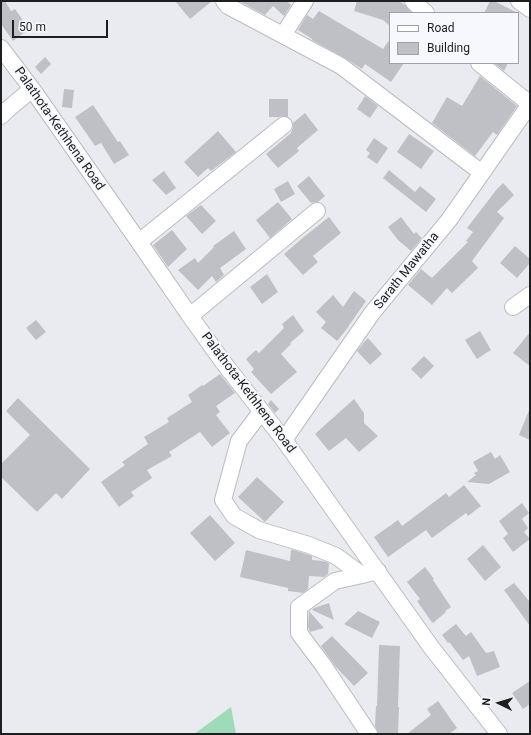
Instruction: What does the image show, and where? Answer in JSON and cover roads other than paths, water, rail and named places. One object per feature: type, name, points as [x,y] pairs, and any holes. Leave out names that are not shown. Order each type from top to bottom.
[{"type":"street","points":[[224,1],[228,6],[341,66],[482,173]]},
{"type":"street","points":[[283,35],[305,1]]},
{"type":"street","points":[[413,1],[425,12]]},
{"type":"street","points":[[519,1],[530,9]]},
{"type":"street","name":"Palathota-Kethhena Road","points":[[1,48],[32,89],[223,362],[284,440],[431,647],[499,734]]},
{"type":"street","points":[[480,64],[530,104]]},
{"type":"street","points":[[1,116],[6,110],[32,89]]},
{"type":"street","name":"Sarath Mawatha","points":[[284,440],[372,313],[449,220],[530,104]]},
{"type":"street","points":[[139,242],[284,125]]},
{"type":"street","points":[[190,316],[317,211]]},
{"type":"street","points":[[513,307],[530,295]]},
{"type":"street","points":[[262,412],[239,441],[223,500],[234,516],[259,530],[309,545],[336,556],[362,575]]},
{"type":"street","points":[[369,734],[323,665],[299,633],[300,607],[335,581],[378,571]]}]
